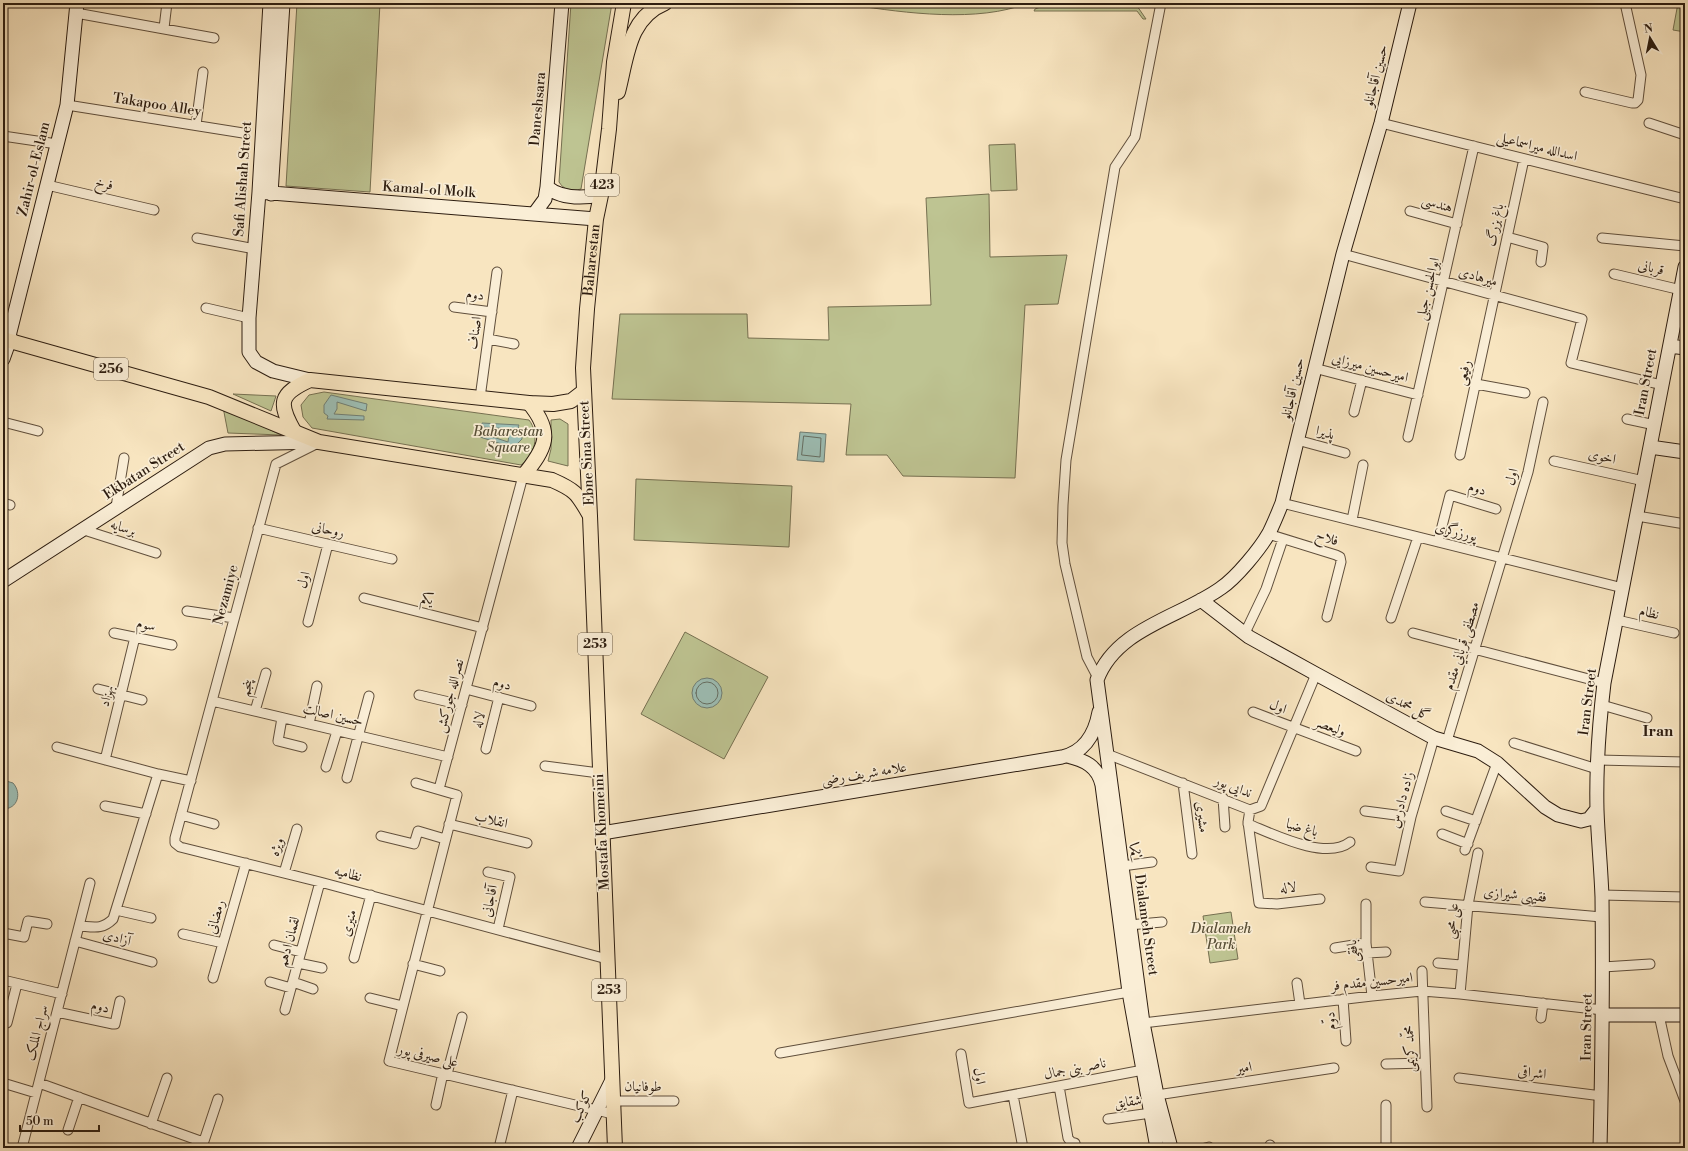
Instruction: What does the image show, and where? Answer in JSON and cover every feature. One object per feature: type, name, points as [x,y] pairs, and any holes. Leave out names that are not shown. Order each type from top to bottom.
[{"type":"main road","name":"Safi Alishah Street","points":[[265,193],[270,3]]},
{"type":"main road","name":"Safi Alishah Street","points":[[283,3],[265,193],[255,249],[248,344],[249,352],[252,357],[263,367],[272,371],[310,380]]},
{"type":"main road","name":"Daneshsara","points":[[534,214],[545,199],[547,187],[562,3]]},
{"type":"main road","name":"Baharestan","points":[[584,391],[583,368],[587,309],[596,219],[601,195],[609,130],[614,62],[624,3]]},
{"type":"main road","name":"Baharestan","points":[[609,130],[633,33],[642,18],[655,8],[665,3]]},
{"type":"main road","name":"حسین آقاجانلو","points":[[1098,678],[1115,653],[1143,630],[1202,600],[1222,588],[1249,559],[1268,534],[1282,502],[1343,254],[1381,122],[1410,3]]},
{"type":"main road","name":"Zahir-ol-Eslam","points":[[3,359],[8,345],[67,105],[77,8]]},
{"type":"main road","points":[[547,187],[558,194],[582,197],[601,195]]},
{"type":"main road","name":"Kamal-ol Molk","points":[[265,193],[596,219]]},
{"type":"main road","name":"Iran Street","points":[[1600,1148],[1603,967],[1602,895],[1597,809],[1598,764],[1604,683],[1685,267]]},
{"type":"main road","name":"256","points":[[8,340],[209,397],[294,431]]},
{"type":"main road","points":[[1670,346],[1685,348]]},
{"type":"main road","points":[[584,391],[571,401],[553,404],[529,403],[310,380],[290,391],[283,404],[284,413],[294,431],[319,442],[552,480],[577,494],[590,516]]},
{"type":"main road","name":"Ebne Sina Street","points":[[584,391],[590,516]]},
{"type":"main road","points":[[524,476],[542,450],[545,433],[540,417],[529,403]]},
{"type":"main road","name":"Ekbatan Street","points":[[3,580],[209,448],[225,444],[319,442]]},
{"type":"main road","points":[[1650,447],[1685,452]]},
{"type":"main road","name":"Mostafa Khomeini","points":[[590,516],[615,1148]]},
{"type":"main road","name":"گل محمدی","points":[[1202,600],[1244,633],[1316,674],[1434,738],[1478,751],[1497,763],[1545,807],[1558,815],[1581,821],[1589,819],[1597,809]]},
{"type":"main road","points":[[1098,678],[1100,705]]},
{"type":"main road","name":"Dialameh Street","points":[[1100,705],[1129,925],[1144,1023],[1157,1095],[1171,1148]]},
{"type":"main road","name":"علامه شریف رضی","points":[[602,833],[1067,756],[1079,750],[1087,743],[1097,724],[1100,705]]},
{"type":"main road","points":[[1067,756],[1079,759],[1093,768],[1106,754]]},
{"type":"main road","name":"Dialameh Street","points":[[1093,768],[1100,777],[1102,784],[1129,992],[1157,1148]]},
{"type":"main road","points":[[1603,1013],[1685,1015]]},
{"type":"main road","name":"کوکب","points":[[578,1148],[612,1080]]},
{"type":"street","points":[[164,28],[167,3]]},
{"type":"street","points":[[1098,678],[1088,657],[1065,564],[1062,543],[1066,460],[1115,167],[1135,137],[1161,3]]},
{"type":"street","points":[[1585,92],[1632,103],[1635,103],[1638,100],[1641,75],[1625,3]]},
{"type":"street","points":[[77,8],[214,38]]},
{"type":"street","points":[[196,125],[203,72]]},
{"type":"street","name":"Takapoo Alley","points":[[67,105],[243,133]]},
{"type":"street","name":"اسدالله میراسماعیلی","points":[[1381,122],[1685,199]]},
{"type":"street","points":[[1649,123],[1685,135]]},
{"type":"street","points":[[3,136],[57,144]]},
{"type":"street","name":"ابوالحسن جبلی","points":[[1408,437],[1474,146]]},
{"type":"street","name":"باغ بزرگ","points":[[1494,297],[1524,159]]},
{"type":"street","name":"فرخ","points":[[47,185],[154,210]]},
{"type":"street","name":"هندسی","points":[[1410,211],[1456,224]]},
{"type":"street","points":[[1507,237],[1543,247],[1541,262]]},
{"type":"street","points":[[197,238],[255,249]]},
{"type":"street","points":[[1602,238],[1685,246]]},
{"type":"street","name":"میرهادی","points":[[1343,254],[1494,297],[1582,320],[1571,363],[1662,385]]},
{"type":"street","name":"اصناف","points":[[480,398],[497,272]]},
{"type":"street","name":"قربانی","points":[[1614,274],[1681,290]]},
{"type":"street","name":"رفیعی","points":[[1460,455],[1494,297]]},
{"type":"street","name":"دوم","points":[[454,307],[492,312]]},
{"type":"street","points":[[206,308],[249,318]]},
{"type":"street","points":[[488,340],[514,344]]},
{"type":"street","name":"امیرحسین میرزایی","points":[[1314,368],[1418,395]]},
{"type":"street","points":[[1354,412],[1362,380]]},
{"type":"street","points":[[1476,384],[1525,393]]},
{"type":"street","name":"اول","points":[[1503,558],[1528,472],[1543,402]]},
{"type":"street","points":[[1627,419],[1654,425]]},
{"type":"street","points":[[3,422],[38,431]]},
{"type":"street","name":"پذیرا","points":[[1297,440],[1345,453]]},
{"type":"street","name":"Nezamiye","points":[[190,781],[276,464],[319,442]]},
{"type":"street","points":[[116,508],[124,458]]},
{"type":"street","name":"اخوی","points":[[1554,461],[1644,481]]},
{"type":"street","points":[[1352,520],[1363,465]]},
{"type":"street","name":"نصرالله جورکش","points":[[439,789],[524,476]]},
{"type":"street","name":"دوم","points":[[1438,542],[1450,495],[1496,509]]},
{"type":"street","name":"پورزرگری","points":[[1282,502],[1623,588]]},
{"type":"street","points":[[1637,516],[1685,524]]},
{"type":"street","name":"روحانی","points":[[258,528],[392,559]]},
{"type":"street","name":"برسایه","points":[[81,529],[156,553]]},
{"type":"street","name":"فلاح","points":[[1268,534],[1336,555],[1341,559],[1327,617]]},
{"type":"street","points":[[1391,618],[1418,537]]},
{"type":"street","points":[[1244,633],[1266,590],[1284,539]]},
{"type":"street","name":"اول","points":[[308,622],[328,544]]},
{"type":"street","name":"مصطفی قرباني مقدم","points":[[1447,741],[1503,558]]},
{"type":"street","name":"یکم","points":[[364,598],[483,628]]},
{"type":"street","points":[[187,611],[234,618]]},
{"type":"street","name":"نظام","points":[[1617,620],[1674,633]]},
{"type":"street","name":"سوم","points":[[114,633],[172,645]]},
{"type":"street","points":[[1413,633],[1604,683]]},
{"type":"street","name":"بهزاد","points":[[105,760],[136,638]]},
{"type":"street","name":"پنجم","points":[[255,711],[266,672]]},
{"type":"street","name":"ندایی پور","points":[[1106,754],[1223,798],[1250,810],[1261,806],[1316,674]]},
{"type":"street","points":[[309,724],[317,686]]},
{"type":"street","points":[[98,689],[142,700]]},
{"type":"street","name":"دوم","points":[[466,689],[531,706]]},
{"type":"street","points":[[419,695],[462,705]]},
{"type":"street","points":[[347,778],[369,696]]},
{"type":"street","name":"لاله","points":[[486,749],[499,698]]},
{"type":"street","name":"حسین اصالت","points":[[212,701],[448,757]]},
{"type":"street","points":[[1602,705],[1647,718]]},
{"type":"street","name":"اول","points":[[1253,712],[1294,728]]},
{"type":"street","points":[[282,718],[278,741],[302,747]]},
{"type":"street","name":"ولیعصر","points":[[1294,728],[1356,751]]},
{"type":"street","points":[[326,767],[337,731]]},
{"type":"street","name":"زاده دادرس","points":[[1371,867],[1399,871],[1411,816],[1434,738]]},
{"type":"street","points":[[1514,743],[1598,764],[1685,762]]},
{"type":"street","points":[[57,747],[190,781]]},
{"type":"street","points":[[1442,834],[1466,847],[1497,763]]},
{"type":"street","points":[[544,766],[599,773]]},
{"type":"street","points":[[79,926],[103,927],[115,914],[158,774]]},
{"type":"street","name":"نظامیه","points":[[190,781],[175,838],[177,845],[371,895],[607,959]]},
{"type":"street","points":[[416,783],[457,795],[427,910]]},
{"type":"street","name":"مشیری","points":[[1183,783],[1192,854]]},
{"type":"street","points":[[1223,798],[1225,827]]},
{"type":"street","points":[[105,806],[146,814]]},
{"type":"street","points":[[1248,824],[1250,810]]},
{"type":"street","points":[[1365,811],[1411,816]]},
{"type":"street","points":[[1446,812],[1476,821]]},
{"type":"street","points":[[181,815],[214,824]]},
{"type":"street","name":"انقلاب","points":[[449,824],[527,844]]},
{"type":"street","name":"لاله","points":[[1248,824],[1259,903],[1277,904],[1320,899]]},
{"type":"street","name":"باغ ضیا","points":[[1248,824],[1309,847],[1333,848],[1344,846],[1350,842]]},
{"type":"street","name":"ویژه","points":[[284,873],[297,829]]},
{"type":"street","points":[[381,836],[414,844],[418,831],[445,840]]},
{"type":"street","name":"علی محبی","points":[[1460,994],[1468,905],[1478,853]]},
{"type":"street","name":"یکم","points":[[1122,866],[1152,862]]},
{"type":"street","name":"رمضانی","points":[[213,978],[246,863]]},
{"type":"street","name":"آقاجانی","points":[[488,872],[510,877],[498,929]]},
{"type":"street","name":"سراج الملک","points":[[22,1148],[90,882]]},
{"type":"street","name":"لقمان ادهم","points":[[285,1010],[320,882]]},
{"type":"street","name":"منیری","points":[[354,958],[371,895]]},
{"type":"street","points":[[1602,895],[1685,897]]},
{"type":"street","name":"فقیهی شیرازی","points":[[1425,902],[1602,917]]},
{"type":"street","name":"بافقی","points":[[1366,904],[1366,948],[1372,996]]},
{"type":"street","name":"علی صیرفی پور","points":[[427,910],[389,1061],[597,1110],[613,1107]]},
{"type":"street","points":[[115,914],[151,918]]},
{"type":"street","points":[[3,933],[24,937],[28,921],[47,924]]},
{"type":"street","points":[[1129,925],[1162,922]]},
{"type":"street","points":[[183,934],[223,943]]},
{"type":"street","name":"آزادی","points":[[75,941],[152,962]]},
{"type":"street","points":[[274,946],[301,952]]},
{"type":"street","points":[[1335,948],[1366,948],[1386,952]]},
{"type":"street","points":[[298,963],[322,968]]},
{"type":"street","points":[[1438,963],[1462,965]]},
{"type":"street","points":[[413,964],[440,971]]},
{"type":"street","points":[[1603,967],[1650,964]]},
{"type":"street","points":[[1422,971],[1422,991]]},
{"type":"street","points":[[3,980],[62,994]]},
{"type":"street","points":[[270,982],[313,989]]},
{"type":"street","points":[[1297,983],[1300,1004]]},
{"type":"street","points":[[7,1023],[17,984]]},
{"type":"street","name":"امیرحسین مقدم فر","points":[[1144,1023],[1422,991],[1543,1003],[1603,1013]]},
{"type":"street","name":"محمّد کریمی","points":[[1422,991],[1427,1107]]},
{"type":"street","points":[[780,1053],[1129,992]]},
{"type":"street","points":[[370,998],[403,1006]]},
{"type":"street","name":"دوّم","points":[[1343,999],[1346,1041]]},
{"type":"street","name":"دوم","points":[[57,1012],[115,1024],[120,1001]]},
{"type":"street","points":[[1540,1018],[1543,1003]]},
{"type":"street","points":[[1659,1014],[1668,1056],[1685,1101]]},
{"type":"street","points":[[436,1105],[462,1016]]},
{"type":"street","name":"اول","points":[[961,1054],[969,1103]]},
{"type":"street","points":[[1386,1064],[1425,1063]]},
{"type":"street","name":"امیر","points":[[1157,1095],[1334,1068]]},
{"type":"street","name":"ناصر بنی جمال","points":[[969,1103],[1143,1070]]},
{"type":"street","points":[[151,1124],[167,1078]]},
{"type":"street","name":"اشراقی","points":[[1459,1078],[1602,1096]]},
{"type":"street","points":[[39,1083],[151,1124],[203,1145],[218,1099]]},
{"type":"street","points":[[3,1084],[36,1093]]},
{"type":"street","points":[[1059,1086],[1068,1138],[1071,1142],[1075,1143],[1076,1148]]},
{"type":"street","points":[[499,1148],[513,1090]]},
{"type":"street","points":[[1013,1095],[1023,1148]]},
{"type":"street","points":[[68,1130],[79,1097]]},
{"type":"street","name":"طوفانیان","points":[[613,1107],[632,1102],[674,1101]]},
{"type":"street","points":[[1386,1105],[1386,1148]]},
{"type":"street","name":"شقایق","points":[[1108,1120],[1151,1113]]},
{"type":"green space","points":[[297,3],[380,3],[370,192],[286,186]]},
{"type":"green space","points":[[571,3],[612,3],[581,189],[568,190],[559,182]]},
{"type":"green space","points":[[849,3],[1028,3],[987,13],[964,15],[895,11],[853,5]]},
{"type":"green space","points":[[1051,3],[1135,3],[1146,19],[1143,19],[1137,11],[1034,11],[1035,9]]},
{"type":"green space","points":[[1678,3],[1685,3],[1685,32],[1673,30]]},
{"type":"green space","points":[[1015,144],[1017,190],[991,191],[989,145]]},
{"type":"green space","points":[[989,194],[990,257],[1067,255],[1058,304],[1025,305],[1015,478],[903,476],[887,455],[846,455],[851,404],[612,399],[620,314],[747,314],[748,338],[829,340],[828,307],[931,305],[926,198]]},
{"type":"green space","name":"Baharestan Square","points":[[324,392],[529,420],[535,438],[533,450],[526,461],[521,465],[312,428],[303,417],[301,405],[309,395]]},
{"type":"green space","points":[[233,394],[276,396],[271,411]]},
{"type":"green space","points":[[223,407],[281,435],[228,433]]},
{"type":"green space","points":[[560,419],[568,424],[568,466],[548,461],[551,449],[551,420]]},
{"type":"green space","points":[[636,479],[792,486],[789,547],[634,540]]},
{"type":"green space","points":[[685,632],[768,677],[724,759],[641,714]]},
{"type":"green space","name":"Dialameh Park","points":[[1231,912],[1238,959],[1210,963],[1203,916]]},
{"type":"water","points":[[331,395],[367,404],[366,411],[337,402],[337,409],[334,414],[364,416],[364,420],[327,419],[328,416],[324,413],[324,405]]},
{"type":"water","points":[[482,423],[519,425],[518,427],[521,431],[522,439],[514,448],[480,437],[481,433],[508,442],[512,429],[481,427]]},
{"type":"water","points":[[800,432],[826,434],[824,462],[797,460]]},
{"type":"water","points":[[707,678],[718,682],[722,693],[718,704],[707,708],[696,704],[692,693],[696,682]]},
{"type":"water","points":[[3,780],[13,783],[16,787],[18,796],[17,800],[12,806],[3,809]]},
{"type":"district","name":"Iran","points":[[1658,731]]}]
